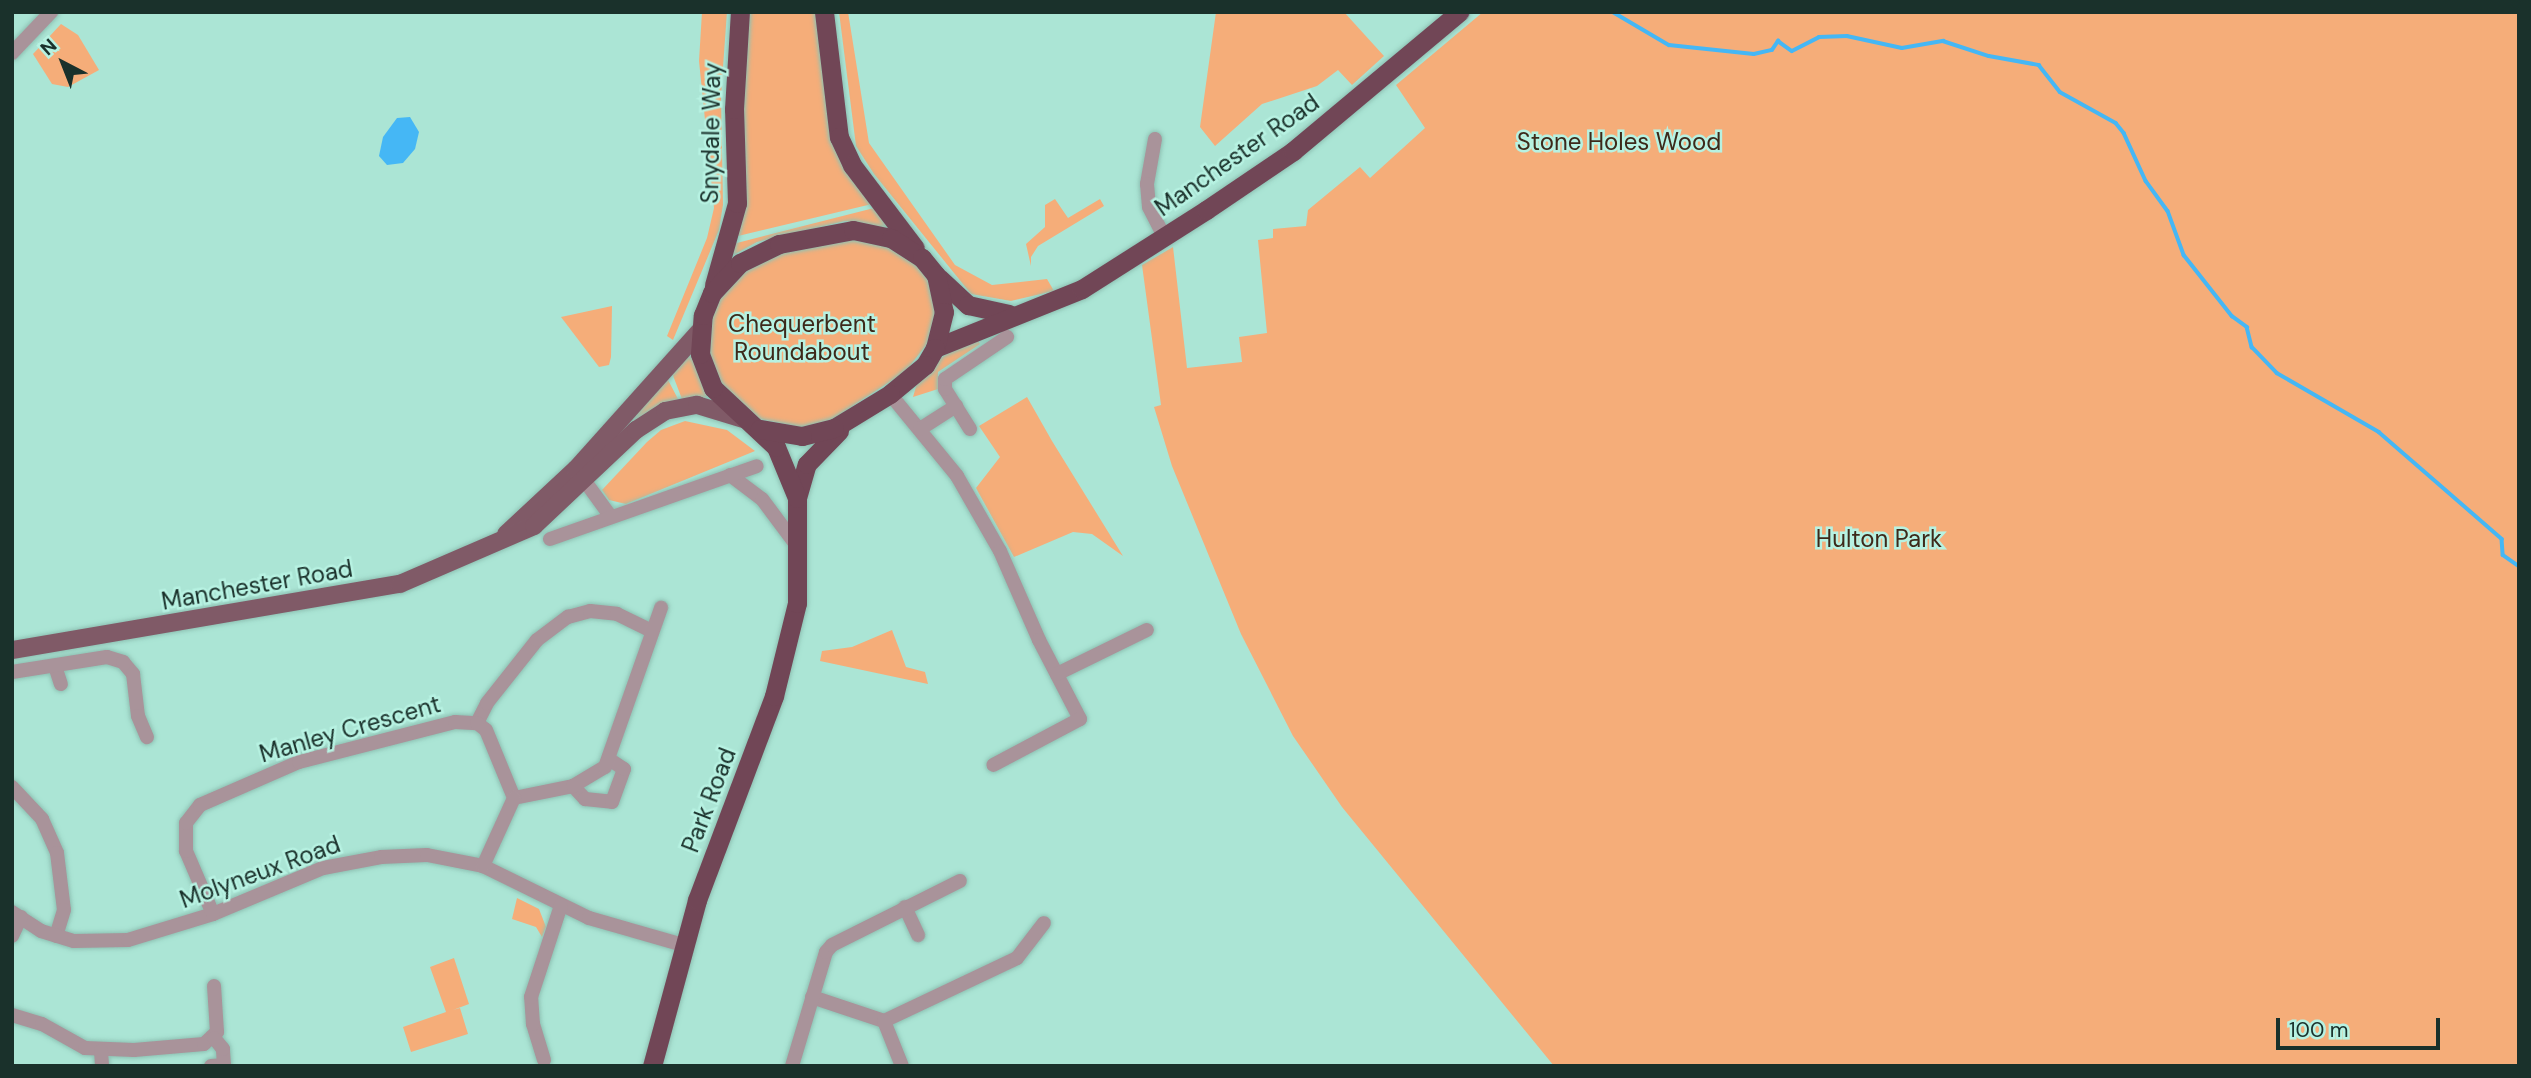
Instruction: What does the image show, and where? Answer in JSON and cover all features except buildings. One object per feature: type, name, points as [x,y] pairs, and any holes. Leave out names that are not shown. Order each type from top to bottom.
[{"type":"highway","name":"Snydale Way","points":[[712,293],[737,203],[734,109],[740,12]]},
{"type":"highway","points":[[824,12],[835,123],[841,144],[936,275],[944,312],[936,348],[918,372],[890,394],[855,417],[809,435],[760,429],[743,419],[713,388],[700,354],[699,332],[712,293],[757,252],[833,232],[873,232],[922,258]]},
{"type":"highway","name":"Manchester Road","points":[[936,348],[1082,289],[1164,237],[1293,151],[1459,12]]},
{"type":"highway","name":"Manchester Road","points":[[936,275],[958,298],[979,310],[1027,312]]},
{"type":"highway","name":"Park Road","points":[[652,1066],[683,945],[787,655],[800,550],[797,498],[801,479],[815,452],[855,417]]},
{"type":"highway","name":"Park Road","points":[[760,429],[784,460],[797,498]]},
{"type":"main road","name":"Manchester Road","points":[[582,475],[699,332]]},
{"type":"main road","name":"Manchester Road","points":[[12,650],[400,584],[451,566],[502,539],[636,430],[665,411],[697,405],[743,419]]},
{"type":"street","points":[[12,53],[51,12]]},
{"type":"street","points":[[1155,139],[1148,195],[1154,222],[1164,237]]},
{"type":"street","points":[[970,429],[944,384],[948,374],[1007,337]]},
{"type":"street","points":[[890,394],[957,476],[1000,551],[1080,719],[993,765]]},
{"type":"street","points":[[920,429],[956,406]]},
{"type":"street","points":[[551,539],[757,466]]},
{"type":"street","points":[[582,475],[611,517]]},
{"type":"street","points":[[730,475],[762,499],[800,550]]},
{"type":"street","points":[[483,866],[514,798],[573,786],[599,773],[610,761],[661,608]]},
{"type":"street","points":[[477,723],[487,704],[537,640],[568,617],[590,611],[617,614],[652,631]]},
{"type":"street","points":[[1057,674],[1147,630]]},
{"type":"street","points":[[12,672],[107,657],[123,662],[133,674],[135,726],[147,737]]},
{"type":"street","points":[[55,666],[61,684]]},
{"type":"street","name":"Manley Crescent","points":[[213,914],[186,851],[186,823],[200,805],[299,762],[455,722],[477,723],[492,738],[514,798]]},
{"type":"street","points":[[573,786],[585,799],[612,802],[624,769],[610,761]]},
{"type":"street","points":[[12,787],[42,819],[57,853],[64,910],[56,936]]},
{"type":"street","name":"Molyneux Road","points":[[17,914],[56,936],[91,943],[118,941],[213,914],[300,876],[352,861],[427,855],[483,866],[561,905],[605,923],[683,945]]},
{"type":"street","points":[[792,1066],[812,997],[832,945],[960,881]]},
{"type":"street","points":[[543,1061],[533,1024],[531,997],[561,905]]},
{"type":"street","points":[[905,907],[918,935]]},
{"type":"street","points":[[12,936],[17,914]]},
{"type":"street","points":[[812,997],[884,1021],[1017,958],[1044,923]]},
{"type":"street","points":[[12,1015],[42,1024],[76,1046],[102,1058],[204,1044],[214,1038],[218,1026],[214,986]]},
{"type":"street","points":[[884,1021],[902,1066]]},
{"type":"street","points":[[211,1066],[224,1065],[223,1049],[214,1038]]},
{"type":"green space","points":[[702,12],[727,12],[721,95],[723,205],[719,230],[673,340],[667,336],[707,238],[714,208],[699,61]]},
{"type":"green space","points":[[748,12],[818,12],[820,56],[872,204],[738,236],[745,203],[741,107]]},
{"type":"green space","points":[[839,12],[848,12],[869,143],[955,265],[992,285],[1047,279],[1054,291],[1011,301],[971,294],[874,174],[856,146]]},
{"type":"green space","points":[[1216,12],[1344,12],[1384,56],[1352,85],[1338,70],[1317,86],[1262,104],[1215,146],[1200,127]]},
{"type":"green space","name":"Hulton Park","points":[[1483,12],[2519,12],[2519,1066],[1554,1066],[1342,807],[1293,736],[1241,634],[1172,466],[1154,407],[1161,405],[1142,265],[1173,247],[1187,368],[1242,362],[1239,337],[1267,333],[1258,240],[1273,238],[1273,229],[1306,226],[1308,210],[1360,167],[1370,178],[1425,128],[1396,85]]},
{"type":"green space","points":[[61,24],[78,35],[99,70],[68,87],[52,84],[33,54]]},
{"type":"green space","points":[[1055,199],[1068,218],[1100,199],[1104,206],[1038,246],[1031,257],[1031,266],[1026,244],[1045,227],[1045,205]]},
{"type":"green space","points":[[874,208],[891,229],[845,221],[757,242],[730,257],[733,244]]},
{"type":"green space","name":"Chequerbent Roundabout","points":[[853,239],[888,246],[916,265],[928,280],[935,312],[927,344],[905,372],[831,420],[801,427],[759,419],[720,383],[709,352],[711,317],[720,298],[745,270],[781,253]]},
{"type":"green space","points":[[612,306],[611,357],[609,365],[599,367],[561,317]]},
{"type":"green space","points":[[976,337],[980,344],[938,372],[938,389],[913,397],[917,383],[942,357]]},
{"type":"green space","points":[[691,351],[708,395],[705,398],[682,399],[672,373]]},
{"type":"green space","points":[[667,378],[678,399],[647,412],[591,460]]},
{"type":"green space","points":[[1027,397],[1123,556],[1092,534],[1073,532],[1014,557],[976,488],[1000,457],[979,426]]},
{"type":"green space","points":[[685,421],[727,430],[755,451],[626,504],[609,500],[602,490],[647,442],[661,430]]},
{"type":"green space","points":[[892,630],[906,667],[925,672],[928,684],[820,661],[822,651],[852,647]]},
{"type":"green space","points":[[517,898],[539,909],[546,927],[542,937],[536,927],[512,919]]},
{"type":"green space","points":[[454,958],[469,1004],[453,1010],[460,1008],[468,1034],[411,1052],[403,1027],[446,1012],[430,967]]},
{"type":"water","points":[[410,117],[419,132],[415,149],[403,163],[387,165],[379,156],[383,137],[397,118]]},
{"type":"waterway","points":[[1613,12],[1669,45],[1754,54],[1772,50],[1778,41],[1792,51],[1819,37],[1847,36],[1902,48],[1943,41],[1989,56],[2039,65],[2060,92],[2116,123],[2124,133],[2146,181],[2168,211],[2184,255],[2232,316],[2247,327],[2252,347],[2277,373],[2379,432],[2502,539],[2503,555],[2519,566]]},
{"type":"park label","name":"Stone Holes Wood","points":[[1619,142]]}]
